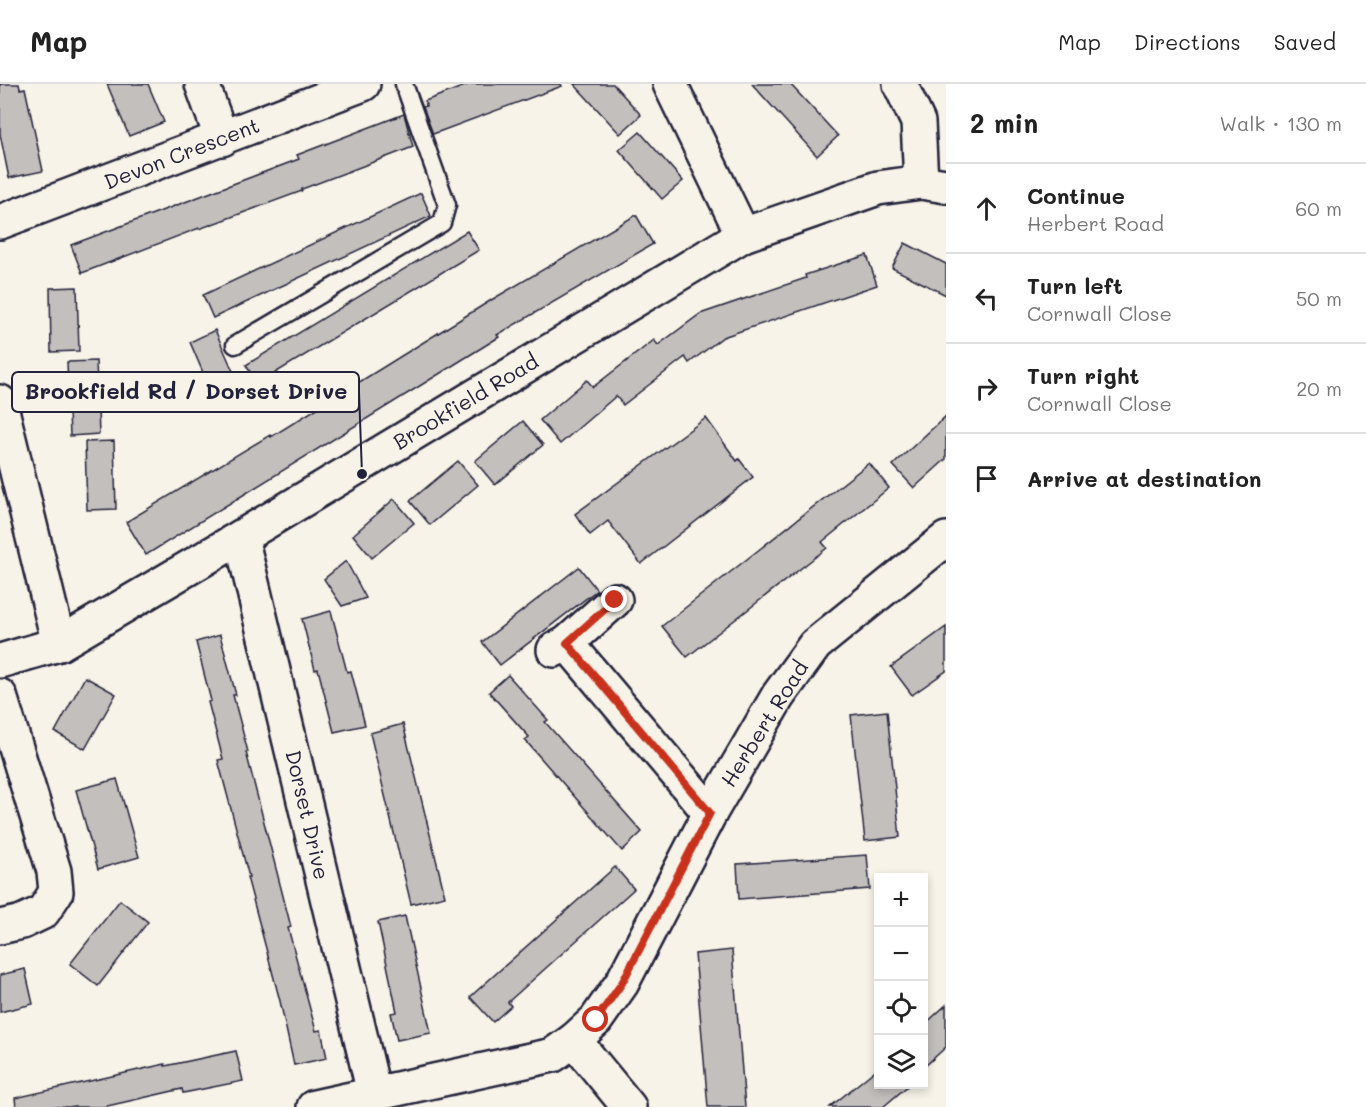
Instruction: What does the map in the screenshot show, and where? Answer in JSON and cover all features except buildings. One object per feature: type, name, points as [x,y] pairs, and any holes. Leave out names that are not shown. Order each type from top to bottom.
[{"type":"street","points":[[202,84],[222,139]]},
{"type":"street","name":"Devon Crescent","points":[[0,222],[363,84]]},
{"type":"street","points":[[669,84],[743,235]]},
{"type":"street","points":[[906,86],[918,122],[933,184]]},
{"type":"street","name":"Brookfield Road","points":[[0,661],[59,644],[743,235],[878,188],[933,184]]},
{"type":"street","points":[[0,402],[59,644]]},
{"type":"street","name":"Dorset Drive","points":[[241,537],[374,1093]]},
{"type":"street","name":"Herbert Road","points":[[314,1107],[553,1055],[574,1040],[596,1020],[622,983],[710,813],[778,696],[814,645],[946,539]]},
{"type":"street","points":[[615,600],[561,647],[710,813]]},
{"type":"street","points":[[0,696],[54,871],[56,892],[43,912],[22,922],[0,927]]},
{"type":"street","points":[[574,1040],[628,1107]]},
{"type":"lane","points":[[235,345],[442,223],[447,205],[404,84]]},
{"type":"place","name":"Brookfield Rd / Dorset Drive","points":[[362,474]]},
{"type":"route","points":[[596,1020],[622,983],[710,813],[567,643],[615,600]]}]
